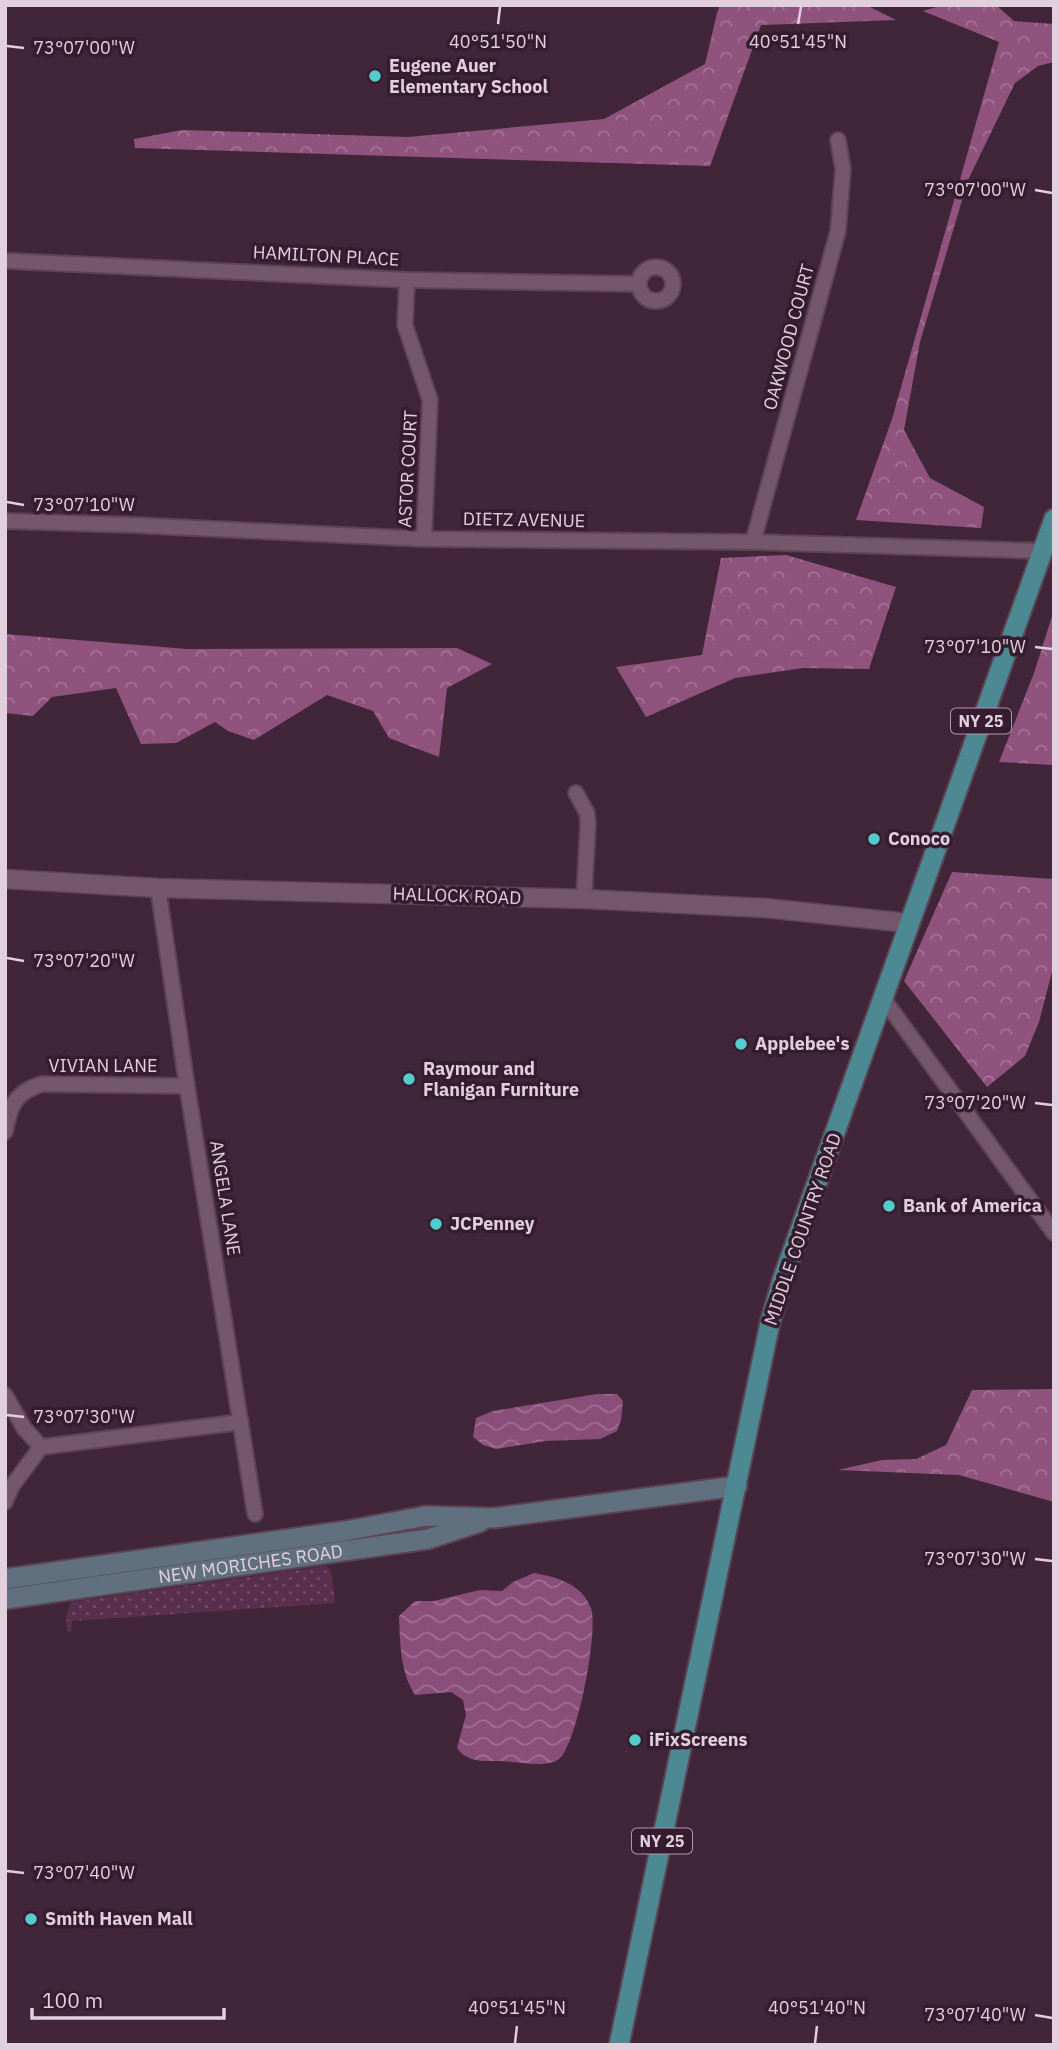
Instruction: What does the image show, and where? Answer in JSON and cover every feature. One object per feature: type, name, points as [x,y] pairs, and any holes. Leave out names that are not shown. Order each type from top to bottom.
[{"type":"main road","name":"MIDDLE COUNTRY ROAD","points":[[620,2045],[761,1363],[783,1278],[1054,519]]},
{"type":"main road","name":"NEW MORICHES ROAD","points":[[5,1578],[345,1531],[426,1516],[494,1518],[737,1486]]},
{"type":"main road","name":"NEW MORICHES ROAD","points":[[5,1599],[428,1539],[494,1518]]},
{"type":"street","name":"OAKWOOD COURT","points":[[754,542],[838,231],[843,169],[838,140]]},
{"type":"street","name":"HAMILTON PLACE","points":[[10,261],[407,280],[639,284]]},
{"type":"street","name":"ASTOR COURT","points":[[407,280],[405,325],[430,400],[424,539]]},
{"type":"street","name":"DIETZ AVENUE","points":[[5,521],[133,524],[424,539],[754,542],[1043,551]]},
{"type":"street","points":[[576,793],[587,813],[588,824],[584,899]]},
{"type":"street","name":"HALLOCK ROAD","points":[[5,879],[158,888],[584,899],[765,908],[908,923]]},
{"type":"street","name":"ANGELA LANE","points":[[158,888],[254,1514]]},
{"type":"street","points":[[882,997],[1054,1233]]},
{"type":"street","name":"VIVIAN LANE","points":[[5,1132],[9,1111],[16,1098],[42,1084],[187,1086]]},
{"type":"street","points":[[5,1395],[24,1428],[41,1447]]},
{"type":"street","points":[[5,1502],[12,1486],[41,1447],[241,1422]]},
{"type":"shaded area","points":[[326,1566],[331,1571],[335,1603],[72,1621],[71,1632],[67,1631],[66,1615],[71,1602]]},
{"type":"green space","points":[[720,5],[866,5],[896,20],[761,25],[710,166],[135,148],[134,139],[182,130],[408,137],[604,119],[705,64]]},
{"type":"green space","points":[[943,5],[996,5],[1014,21],[1054,24],[1054,62],[1038,66],[1015,83],[968,180],[920,342],[904,430],[930,478],[984,507],[981,528],[856,520],[892,419],[999,42],[923,11]]},
{"type":"green space","points":[[786,555],[896,587],[869,669],[803,668],[735,678],[646,717],[616,667],[702,655],[721,558]]},
{"type":"green space","points":[[1054,610],[1054,765],[999,762],[1034,673]]},
{"type":"green space","points":[[5,634],[187,649],[457,648],[492,664],[447,688],[439,757],[389,738],[373,711],[327,695],[254,740],[228,731],[215,722],[176,743],[141,744],[116,688],[52,697],[33,716],[5,713]]},
{"type":"green space","points":[[952,872],[1054,879],[1054,964],[1039,1022],[1025,1056],[987,1087],[904,981]]},
{"type":"green space","points":[[1054,1389],[1054,1502],[959,1475],[838,1470],[882,1460],[916,1459],[946,1445],[972,1390]]},
{"type":"water","points":[[597,1394],[617,1394],[623,1401],[617,1431],[600,1439],[546,1441],[496,1449],[483,1445],[473,1437],[476,1418],[493,1411]]},
{"type":"water","points":[[534,1573],[575,1587],[591,1608],[593,1620],[589,1662],[573,1733],[559,1759],[546,1764],[471,1759],[457,1748],[466,1715],[463,1700],[451,1692],[415,1695],[410,1686],[402,1657],[399,1616],[415,1601],[434,1601],[480,1590],[502,1591],[513,1582]]},
{"type":"place","name":"Eugene Auer Elementary School","points":[[375,76]]},
{"type":"place","name":"Conoco","points":[[874,839]]},
{"type":"place","name":"Applebee's","points":[[741,1044]]},
{"type":"place","name":"Raymour and Flanigan Furniture","points":[[409,1079]]},
{"type":"place","name":"Bank of America","points":[[889,1206]]},
{"type":"place","name":"JCPenney","points":[[436,1224]]},
{"type":"place","name":"iFixScreens","points":[[635,1740]]},
{"type":"place","name":"Smith Haven Mall","points":[[31,1919]]}]
